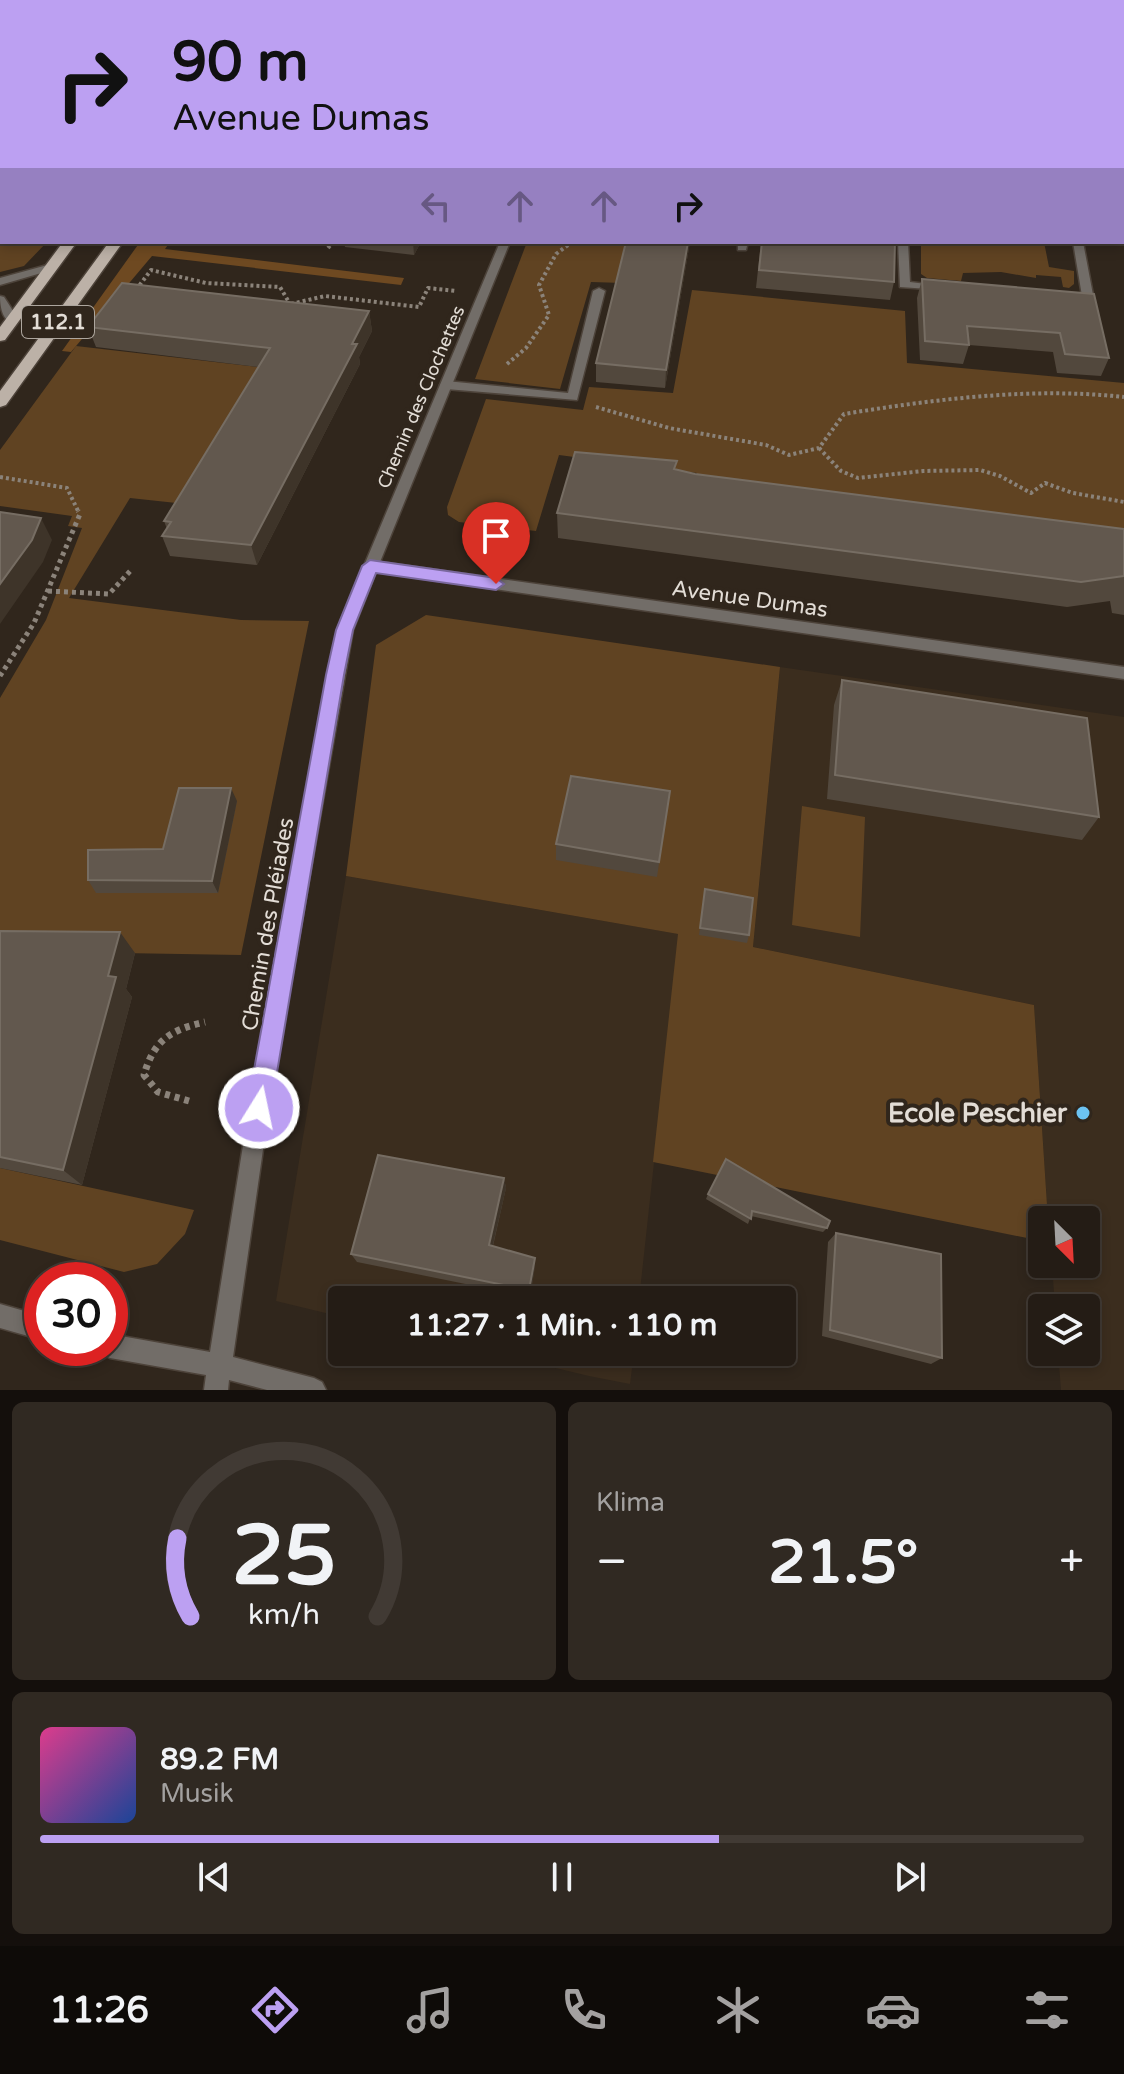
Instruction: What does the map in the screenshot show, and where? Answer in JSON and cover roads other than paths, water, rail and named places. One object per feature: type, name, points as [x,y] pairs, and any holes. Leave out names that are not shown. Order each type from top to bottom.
[{"type":"main road","name":"112.1","points":[[0,337],[68,244]]},
{"type":"main road","name":"112.1","points":[[0,402],[115,244]]},
{"type":"street","name":"Chemin des Clochettes","points":[[370,566],[504,244]]},
{"type":"street","points":[[903,244],[904,285],[950,289]]},
{"type":"street","points":[[1058,298],[1088,300],[1078,244]]},
{"type":"street","points":[[0,282],[51,267]]},
{"type":"street","points":[[446,385],[573,397],[599,291]]},
{"type":"street","points":[[0,299],[13,320]]},
{"type":"street","name":"Avenue Dumas","points":[[370,566],[1124,673]]},
{"type":"street","name":"Chemin des Pléiades","points":[[216,1390],[252,1150],[335,675],[345,630],[370,566]]},
{"type":"street","points":[[0,1316],[24,1323]]},
{"type":"street","points":[[128,1349],[220,1366],[314,1390]]},
{"type":"place","name":"Ecole Peschier","points":[[1083,1113]]}]
